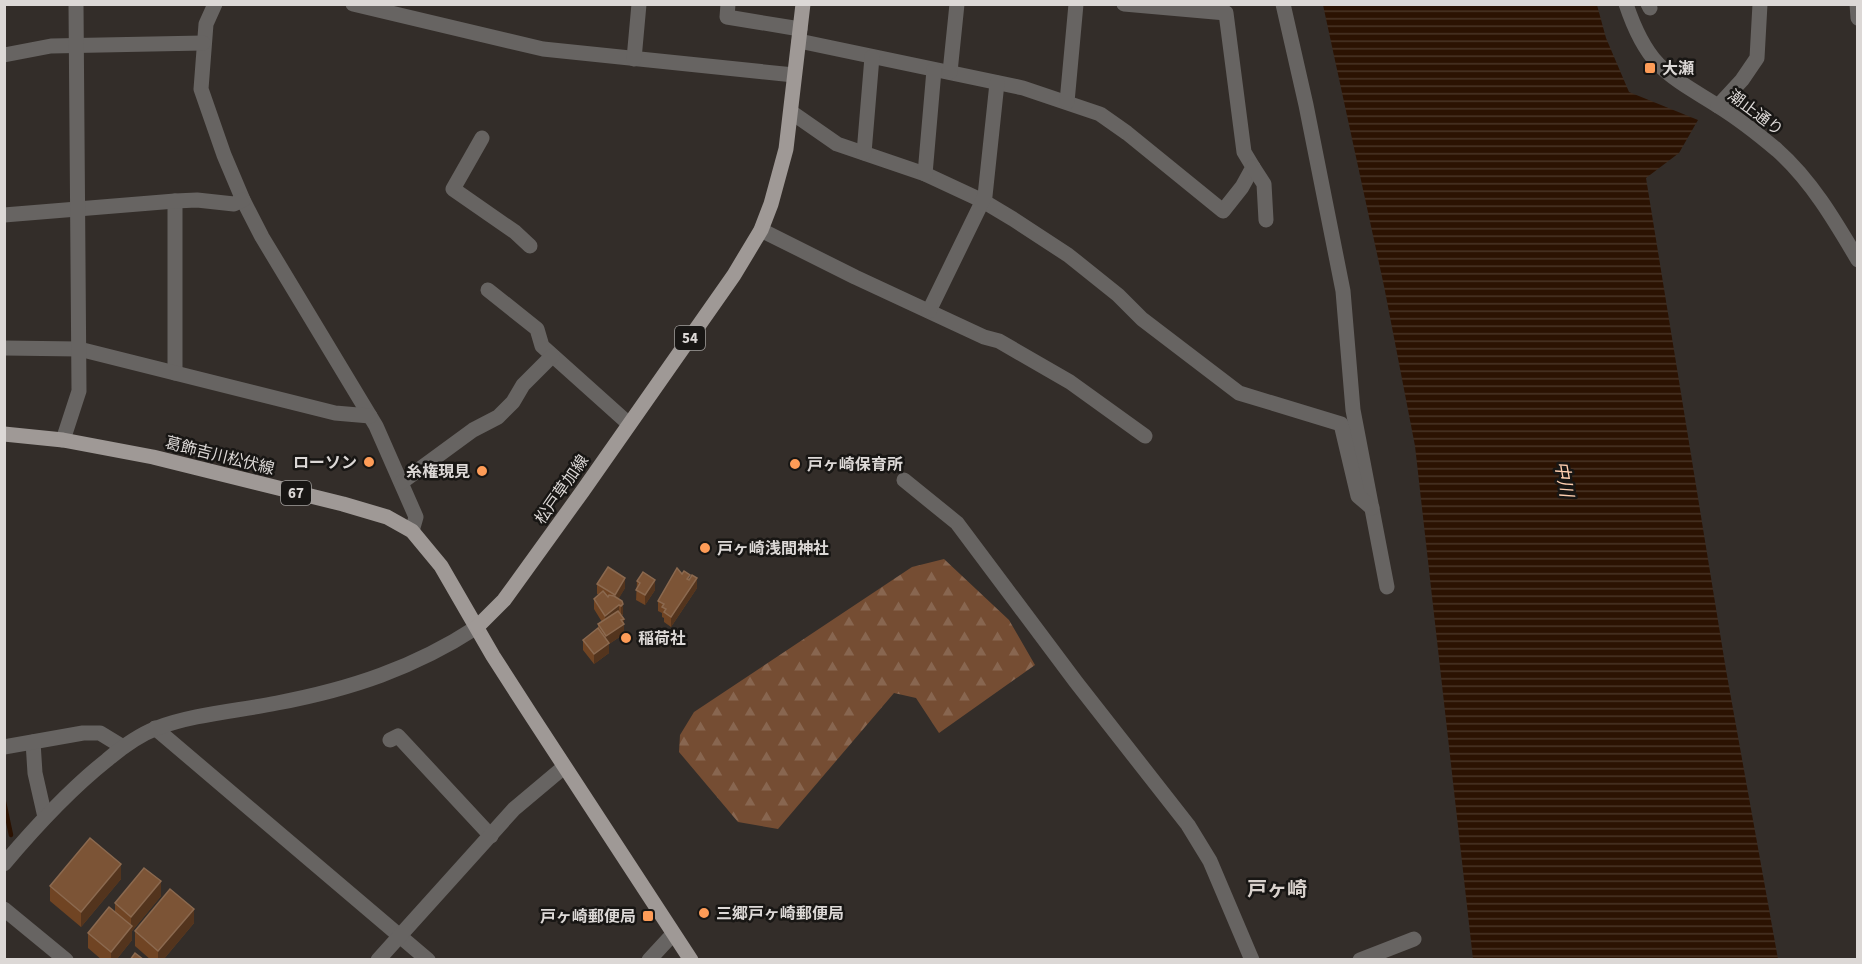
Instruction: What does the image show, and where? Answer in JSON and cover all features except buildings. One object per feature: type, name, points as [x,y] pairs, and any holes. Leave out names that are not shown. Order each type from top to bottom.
[{"type":"main road","name":"松戸草加線","points":[[477,627],[504,600],[734,275],[761,230],[780,175],[791,112],[803,4]]},
{"type":"main road","name":"葛飾吉川松伏線","points":[[4,434],[63,440],[153,457],[387,517],[412,531],[441,566],[477,627]]},
{"type":"main road","points":[[477,627],[564,767],[691,960]]},
{"type":"street","points":[[63,440],[79,391],[76,4]]},
{"type":"street","points":[[215,4],[206,24],[201,89],[224,155],[262,237],[370,416],[416,517],[412,531]]},
{"type":"street","points":[[353,4],[543,49],[794,75]]},
{"type":"street","points":[[634,58],[639,4]]},
{"type":"street","points":[[728,4],[727,17],[872,57],[1023,88],[1100,114],[1223,210],[1242,187],[1253,167]]},
{"type":"street","points":[[950,72],[957,4]]},
{"type":"street","points":[[1067,102],[1076,4]]},
{"type":"street","points":[[1124,4],[1226,14],[1245,153],[1264,184],[1266,220]]},
{"type":"street","points":[[1283,4],[1343,291],[1353,410],[1387,587]]},
{"type":"street","name":"潮止通り","points":[[1626,4],[1646,49],[1657,63],[1685,86],[1748,125],[1771,145],[1806,181],[1831,215],[1857,260]]},
{"type":"street","points":[[1718,106],[1742,80],[1757,58],[1760,4]]},
{"type":"street","points":[[1857,4],[1857,18]]},
{"type":"street","points":[[4,55],[51,46],[203,43]]},
{"type":"street","points":[[864,153],[872,57]]},
{"type":"street","points":[[925,174],[934,70]]},
{"type":"street","points":[[929,311],[985,196],[997,83]]},
{"type":"street","points":[[791,112],[837,144],[925,174],[983,201],[1068,255],[1118,295],[1142,319],[1239,393],[1341,424],[1358,496],[1372,507]]},
{"type":"street","points":[[482,138],[453,189],[515,232],[530,246]]},
{"type":"street","points":[[4,215],[175,201],[197,200],[234,204],[243,200]]},
{"type":"street","points":[[175,201],[175,373]]},
{"type":"street","points":[[761,230],[855,277],[1007,346],[1070,382],[1145,436]]},
{"type":"street","points":[[488,290],[537,329],[542,345],[552,356],[629,424]]},
{"type":"street","points":[[4,348],[79,349],[335,413],[370,416]]},
{"type":"street","points":[[402,482],[473,430],[498,417],[552,356]]},
{"type":"street","points":[[904,480],[957,523],[1076,682],[1188,825],[1210,861],[1252,960]]},
{"type":"street","points":[[4,864],[45,817],[82,780],[123,747],[155,728],[361,684],[423,658],[477,627]]},
{"type":"street","points":[[155,728],[428,960]]},
{"type":"street","points":[[4,747],[82,733],[100,733],[123,747]]},
{"type":"street","points":[[390,740],[398,736],[491,836]]},
{"type":"street","points":[[33,742],[35,773],[45,817]]},
{"type":"street","points":[[378,960],[514,809],[564,767]]},
{"type":"street","points":[[4,909],[66,960]]},
{"type":"street","points":[[649,960],[673,934]]},
{"type":"street","points":[[1360,960],[1414,939]]},
{"type":"green space","points":[[944,559],[1009,620],[1035,665],[939,733],[916,698],[894,693],[778,829],[738,822],[679,752],[680,735],[694,712],[912,567]]},
{"type":"water","name":"中川","points":[[1323,5],[1597,5],[1606,38],[1629,92],[1698,120],[1679,153],[1646,178],[1726,670],[1778,959],[1473,959],[1415,446],[1384,286]]},
{"type":"waterway","points":[[4,802],[11,835]]},
{"type":"place","name":"大瀬","points":[[1650,68]]},
{"type":"place","name":"ローソン","points":[[369,462]]},
{"type":"place","name":"戸ヶ崎保育所","points":[[795,464]]},
{"type":"place","name":"糸権現見","points":[[482,471]]},
{"type":"place","name":"戸ヶ崎浅間神社","points":[[705,548]]},
{"type":"place","name":"稲荷社","points":[[626,638]]},
{"type":"place","name":"三郷戸ヶ崎郵便局","points":[[704,913]]},
{"type":"place","name":"戸ヶ崎郵便局","points":[[648,916]]},
{"type":"district","name":"戸ヶ崎","points":[[1277,889]]}]
